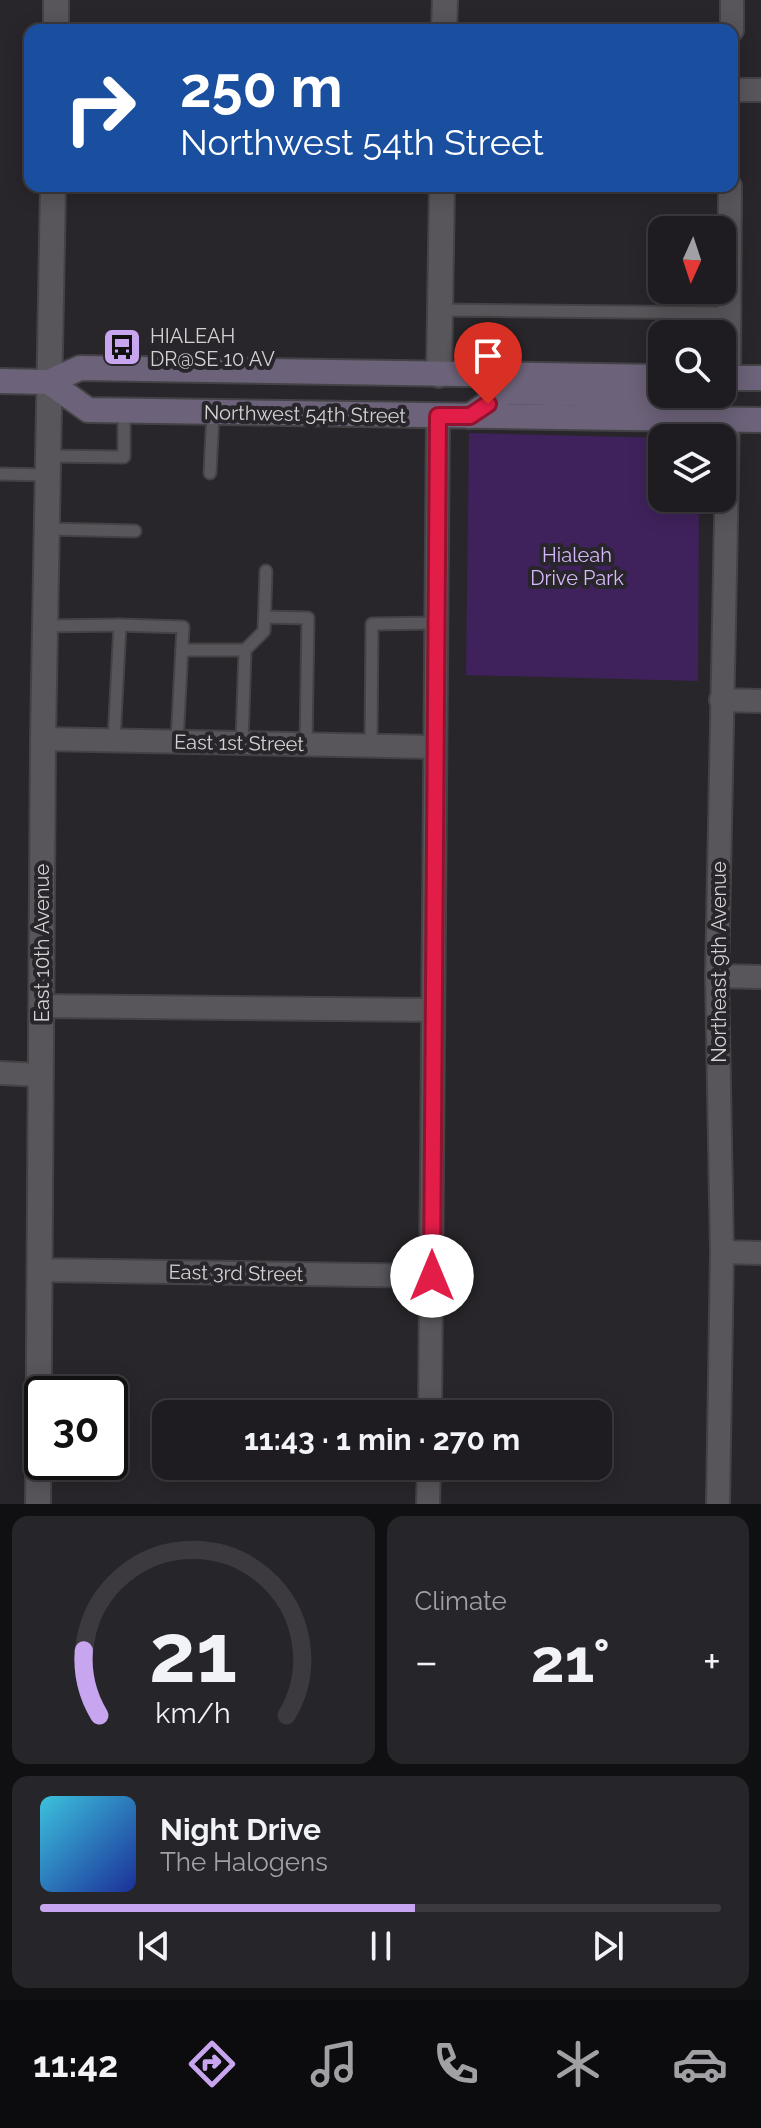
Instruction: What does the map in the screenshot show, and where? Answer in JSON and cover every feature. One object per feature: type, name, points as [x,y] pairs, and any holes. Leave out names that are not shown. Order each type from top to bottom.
[{"type":"main road","name":"Northwest 54th Street","points":[[0,381],[49,382],[80,368],[648,377]]},
{"type":"main road","points":[[736,379],[761,378]]},
{"type":"main road","name":"Northwest 54th Street","points":[[49,382],[88,410],[761,420]]},
{"type":"main road","points":[[470,416],[505,392],[648,396]]},
{"type":"main road","points":[[728,420],[761,403]]},
{"type":"street","points":[[56,0],[56,24]]},
{"type":"street","points":[[444,24],[445,0]]},
{"type":"street","points":[[732,0],[732,24]]},
{"type":"street","points":[[738,90],[761,90]]},
{"type":"street","name":"East 10th Avenue","points":[[38,1504],[43,739],[53,192]]},
{"type":"street","points":[[439,375],[442,192]]},
{"type":"street","points":[[727,320],[730,192]]},
{"type":"street","points":[[430,1400],[438,416]]},
{"type":"street","name":"Northeast 9th Avenue","points":[[718,1504],[722,1252],[717,976],[728,420]]},
{"type":"street","points":[[721,700],[761,701]]},
{"type":"street","name":"East 1st Street","points":[[43,739],[434,747]]},
{"type":"street","points":[[717,976],[761,977]]},
{"type":"street","points":[[42,1006],[432,1010]]},
{"type":"street","points":[[0,1073],[41,1075]]},
{"type":"street","points":[[722,1252],[761,1253]]},
{"type":"street","name":"East 3rd Street","points":[[40,1270],[432,1276]]},
{"type":"street","points":[[428,1504],[429,1480]]},
{"type":"lane","points":[[440,310],[727,313]]},
{"type":"lane","points":[[0,474],[124,457],[124,411]]},
{"type":"lane","points":[[210,473],[213,413]]},
{"type":"lane","points":[[47,529],[135,531]]},
{"type":"lane","points":[[242,742],[245,650],[264,631],[266,571]]},
{"type":"lane","points":[[265,617],[308,618],[306,744]]},
{"type":"lane","points":[[371,746],[372,624],[436,623]]},
{"type":"lane","points":[[114,740],[120,625]]},
{"type":"lane","points":[[45,626],[183,627],[177,742]]},
{"type":"lane","points":[[182,650],[245,650]]},
{"type":"green space","name":"Hialeah Drive Park","points":[[469,433],[648,438],[648,512],[699,512],[698,681],[466,675]]},
{"type":"place","name":"HIALEAH DR@SE 10 AV","points":[[122,347]]},
{"type":"route","points":[[432,1276],[438,416],[470,416],[488,404]]}]
